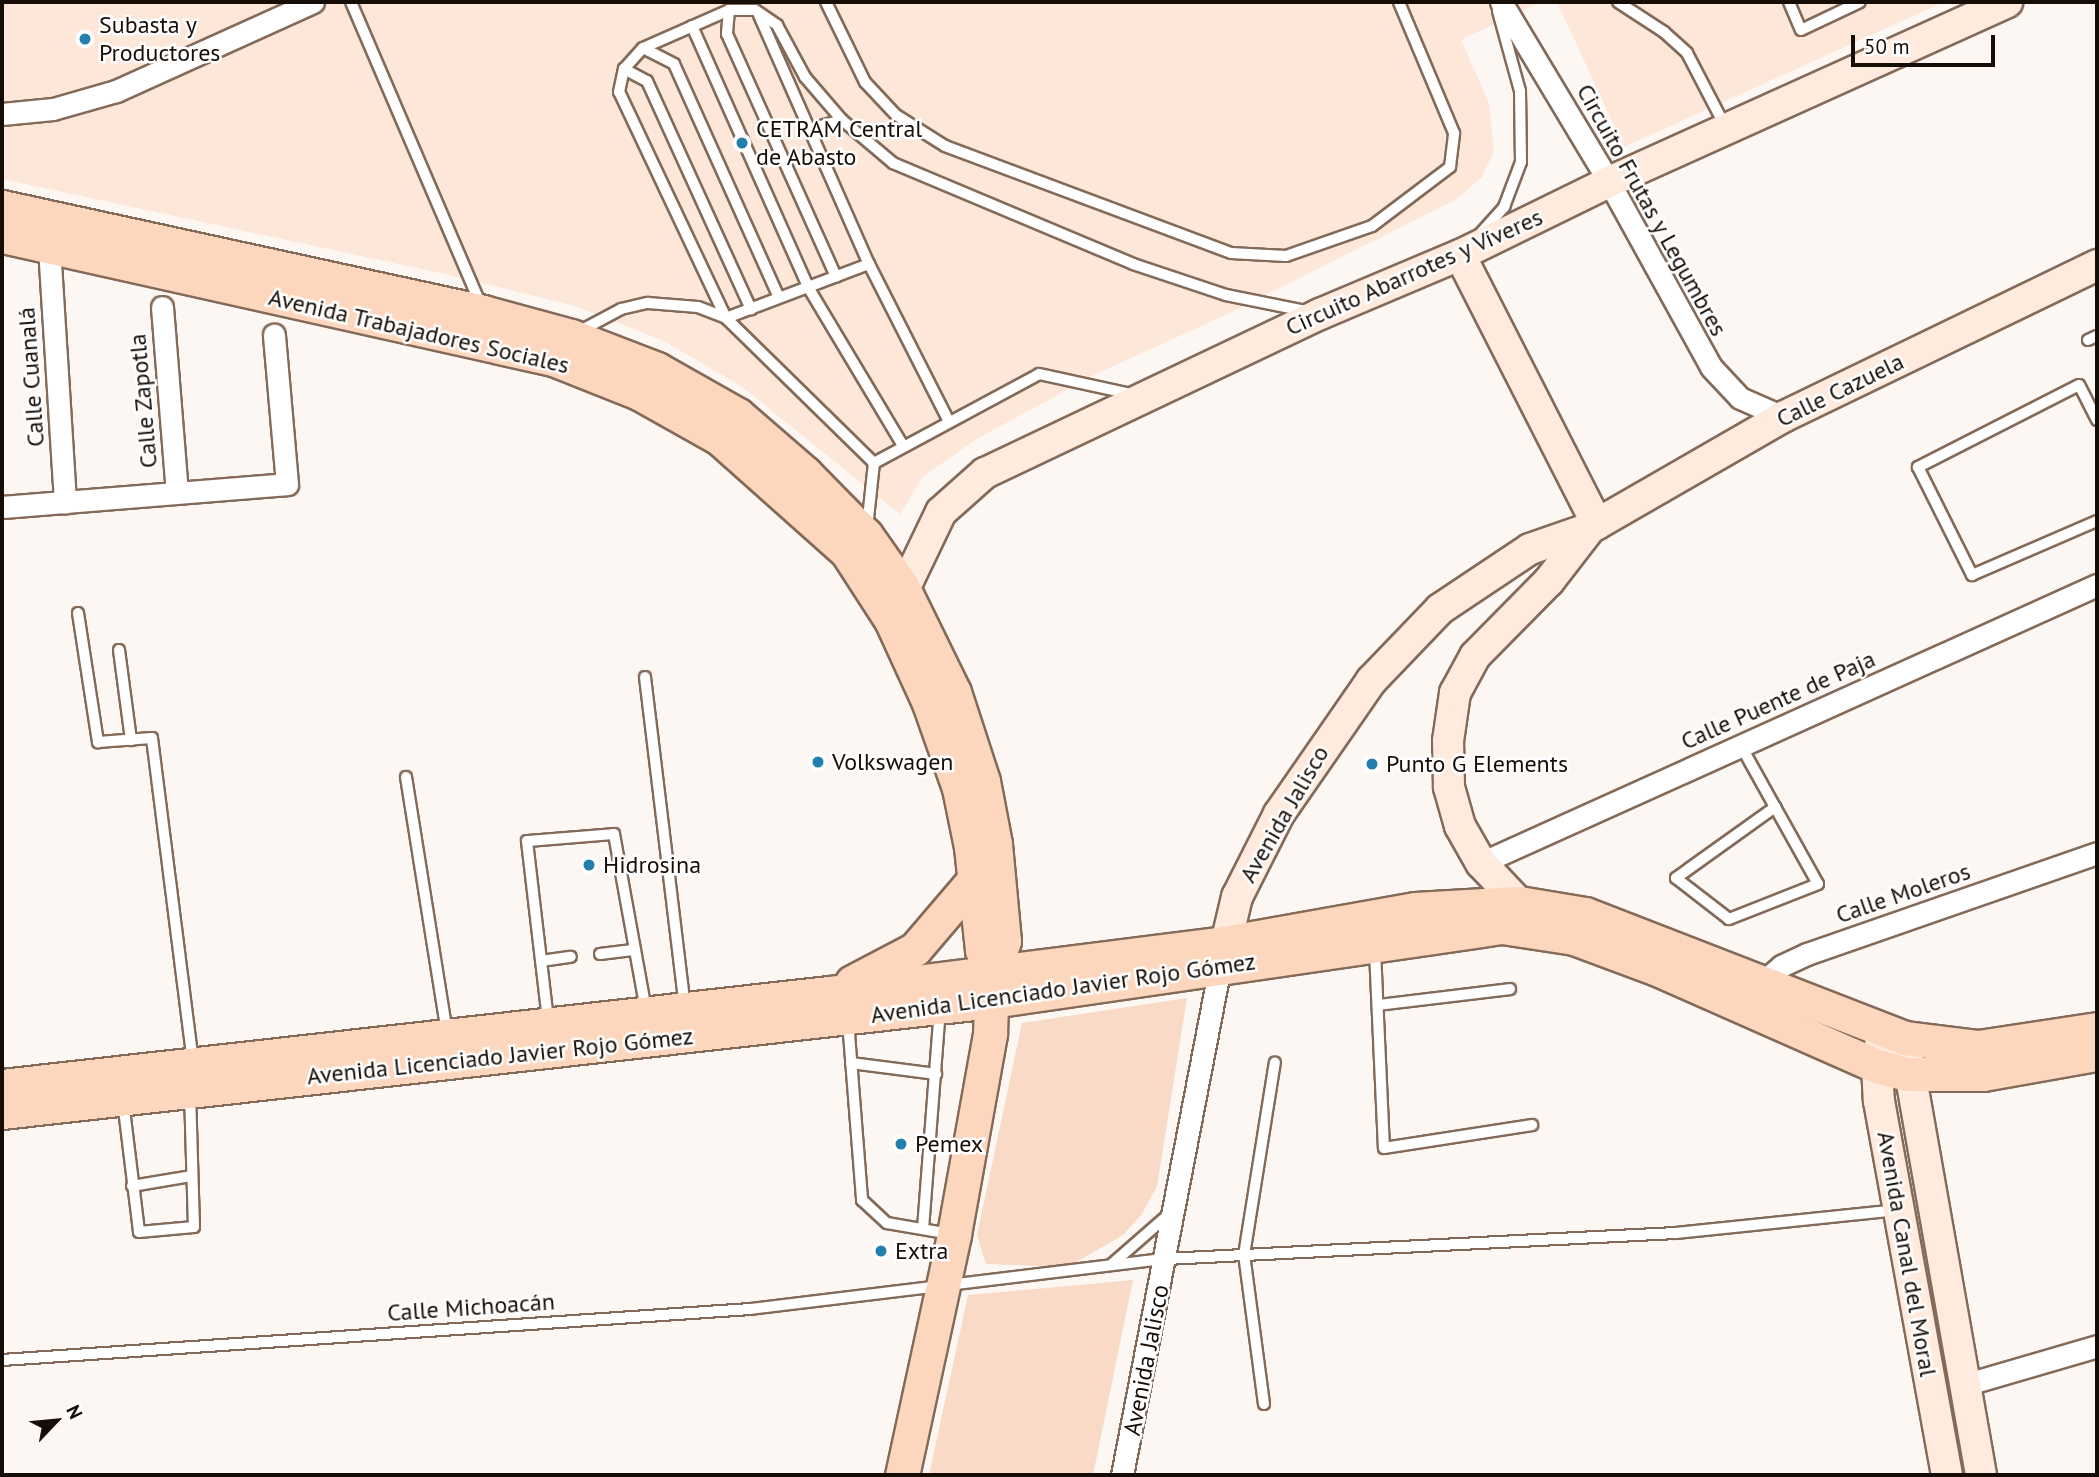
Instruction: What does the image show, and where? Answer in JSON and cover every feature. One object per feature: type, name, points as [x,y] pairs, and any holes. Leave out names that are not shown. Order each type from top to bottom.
[{"type":"main road","name":"Circuito Abarrotes y Víveres","points":[[891,620],[902,586],[941,512],[958,494],[1040,444],[1320,314],[1460,255],[1609,182],[2007,2]]},
{"type":"main road","name":"Avenida Trabajadores Sociales","points":[[2,207],[483,312],[562,348],[719,438],[847,552],[891,620],[929,704],[958,788],[974,880],[982,950],[992,987]]},
{"type":"main road","name":"Avenida Trabajadores Sociales","points":[[2,236],[657,369],[738,415],[806,473],[866,536],[902,586],[954,692],[983,781],[995,844],[1004,941],[992,987]]},
{"type":"main road","points":[[1460,255],[1593,526]]},
{"type":"main road","name":"Calle Cazuela","points":[[1551,539],[1593,526],[1783,417],[2097,265]]},
{"type":"main road","name":"Calle Cazuela","points":[[1519,903],[1481,863],[1460,827],[1449,787],[1448,741],[1455,694],[1475,656],[1564,564],[1593,526]]},
{"type":"main road","name":"Avenida Jalisco","points":[[1222,954],[1237,897],[1279,814],[1371,681],[1440,609],[1551,539]]},
{"type":"main road","points":[[839,1006],[915,950],[974,880]]},
{"type":"main road","name":"Avenida Licenciado Javier Rojo Gómez","points":[[1374,929],[1415,909],[1519,903],[1585,914],[1706,976],[1752,996],[1892,1070],[1983,1074],[2097,1054]]},
{"type":"main road","name":"Avenida Licenciado Javier Rojo Gómez","points":[[2,1086],[192,1078],[839,1006],[1222,954],[1374,929],[1502,927],[1574,938],[1706,976]]},
{"type":"main road","points":[[902,1475],[942,1285],[938,1232],[992,987]]},
{"type":"main road","name":"Avenida Licenciado Javier Rojo Gómez","points":[[649,1026],[686,1009],[941,1007],[992,987]]},
{"type":"main road","name":"Avenida Licenciado Javier Rojo Gómez","points":[[1752,996],[1893,1036],[1978,1047],[2097,1029]]},
{"type":"main road","name":"Avenida Licenciado Javier Rojo Gómez","points":[[320,1063],[447,1036],[551,1037]]},
{"type":"main road","name":"Avenida Canal del Moral","points":[[1893,1036],[1898,1210],[1947,1475]]},
{"type":"main road","name":"Avenida Canal del Moral","points":[[1892,1070],[1964,1385],[1981,1475]]},
{"type":"main road","name":"Avenida Licenciado Javier Rojo Gómez","points":[[2,1112],[123,1098],[192,1078]]},
{"type":"street","points":[[2,114],[53,109],[116,91],[313,2]]},
{"type":"street","name":"Circuito Frutas y Legumbres","points":[[1501,2],[1609,182],[1723,385],[1740,398],[1783,417]]},
{"type":"street","name":"Calle Cuanalá","points":[[50,247],[65,503]]},
{"type":"street","name":"Calle Zapotla","points":[[162,307],[177,492]]},
{"type":"street","name":"Calle Zapotla","points":[[2,507],[286,484],[274,335]]},
{"type":"street","name":"Calle Puente de Paja","points":[[1481,863],[2097,585]]},
{"type":"street","name":"Calle Moleros","points":[[1752,996],[1807,954],[2097,853]]},
{"type":"street","name":"Avenida Jalisco","points":[[1122,1475],[1166,1259],[1222,954]]},
{"type":"street","points":[[1964,1385],[2097,1346]]},
{"type":"lane","points":[[351,2],[483,312]]},
{"type":"lane","points":[[826,2],[865,82],[896,116],[945,146],[1231,253],[1286,256],[1372,226],[1450,167],[1454,133],[1399,2]]},
{"type":"lane","points":[[1460,255],[1504,207],[1521,162],[1520,91],[1496,2]]},
{"type":"lane","points":[[1618,2],[1664,32],[1687,53],[1727,129]]},
{"type":"lane","points":[[1789,2],[1801,30],[1860,2]]},
{"type":"lane","points":[[729,10],[727,34],[836,276]]},
{"type":"lane","points":[[874,463],[726,318],[619,92],[624,69],[643,48],[729,10],[755,10],[777,25],[805,77],[842,120],[892,163],[1051,232],[1226,295],[1320,314]]},
{"type":"lane","points":[[755,10],[770,33],[869,264],[948,420]]},
{"type":"lane","points":[[692,26],[808,287],[902,444]]},
{"type":"lane","points":[[643,48],[674,64],[779,298]]},
{"type":"lane","points":[[624,69],[647,81],[751,309]]},
{"type":"lane","points":[[815,136],[820,126],[842,120]]},
{"type":"lane","points":[[562,348],[633,305],[698,307],[726,318],[869,264]]},
{"type":"lane","points":[[866,536],[874,463],[902,444],[1039,374],[1141,397]]},
{"type":"lane","points":[[2097,420],[2079,385],[1918,467],[1972,575],[2097,521]]},
{"type":"lane","points":[[78,613],[98,742],[152,738],[192,1078],[194,1227],[139,1232],[123,1098]]},
{"type":"lane","points":[[119,650],[131,740]]},
{"type":"lane","points":[[645,677],[686,1009]]},
{"type":"lane","points":[[1741,746],[1818,884],[1729,919],[1676,878],[1775,807]]},
{"type":"lane","points":[[406,777],[447,1036]]},
{"type":"lane","points":[[551,1037],[527,841],[614,834],[649,1026]]},
{"type":"lane","points":[[1374,929],[1384,1149],[1532,1125]]},
{"type":"lane","points":[[600,954],[635,950]]},
{"type":"lane","points":[[541,961],[571,957]]},
{"type":"lane","points":[[1378,1005],[1510,989]]},
{"type":"lane","points":[[839,1006],[851,1063],[862,1200],[887,1223],[938,1232],[936,1074],[941,1007]]},
{"type":"lane","points":[[1264,1404],[1244,1255],[1275,1062]]},
{"type":"lane","points":[[851,1063],[936,1074]]},
{"type":"lane","points":[[132,1186],[192,1176]]},
{"type":"lane","points":[[1110,1266],[1175,1209]]},
{"type":"lane","name":"Calle Michoacán","points":[[2,1360],[750,1309],[1166,1259],[1676,1233],[1898,1210]]},
{"type":"shaded area","points":[[2,2],[1541,2],[1461,40],[1489,103],[1494,151],[1482,177],[1457,199],[1232,312],[1096,374],[975,440],[923,477],[900,514],[741,386],[664,341],[575,306],[454,276],[2,179]]},
{"type":"shaded area","points":[[1557,2],[1944,2],[1624,147]]},
{"type":"shaded area","points":[[1187,998],[1157,1186],[1142,1214],[1123,1235],[1068,1267],[986,1264],[977,1235],[1022,1023]]},
{"type":"shaded area","points":[[1133,1280],[1093,1475],[929,1475],[968,1295]]},
{"type":"place","name":"Subasta y Productores","points":[[85,39]]},
{"type":"place","name":"CETRAM Central de Abasto","points":[[742,143]]},
{"type":"place","name":"Volkswagen","points":[[818,762]]},
{"type":"place","name":"Punto G Elements","points":[[1372,764]]},
{"type":"place","name":"Hidrosina","points":[[589,865]]},
{"type":"place","name":"Pemex","points":[[901,1144]]},
{"type":"place","name":"Extra","points":[[881,1251]]}]
